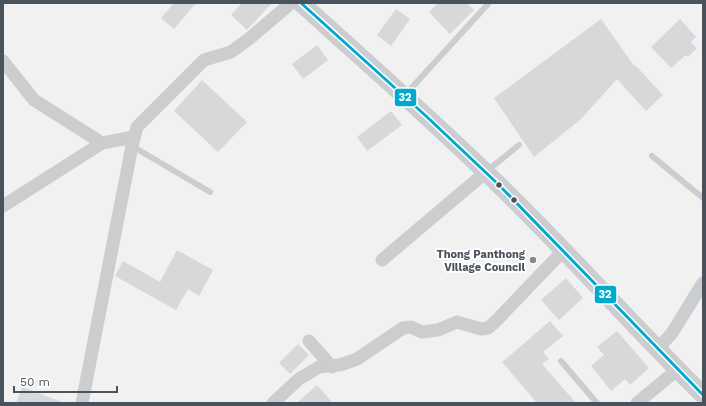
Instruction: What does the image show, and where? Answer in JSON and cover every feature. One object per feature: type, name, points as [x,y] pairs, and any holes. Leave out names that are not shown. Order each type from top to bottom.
[{"type":"street","points":[[82,403],[137,127],[204,60],[230,52],[250,38],[291,3]]},
{"type":"street","points":[[301,3],[486,172],[564,250],[657,350],[703,396]]},
{"type":"street","points":[[3,61],[34,100],[102,142]]},
{"type":"street","points":[[3,206],[102,142],[133,141]]},
{"type":"street","points":[[382,260],[486,172]]},
{"type":"street","points":[[273,403],[299,379],[320,368],[332,367],[357,359],[403,328],[411,327],[422,332],[438,330],[457,322],[481,329],[488,328],[564,250]]},
{"type":"street","points":[[657,350],[672,333],[703,283]]},
{"type":"street","points":[[309,341],[332,367]]},
{"type":"street","points":[[637,403],[677,370]]},
{"type":"lane","points":[[404,96],[488,4]]},
{"type":"lane","points":[[133,141],[210,192]]},
{"type":"lane","points":[[486,172],[519,145]]},
{"type":"lane","points":[[652,156],[703,198]]},
{"type":"lane","points":[[561,361],[597,403]]},
{"type":"building","points":[[174,3],[196,3],[174,29],[161,18]]},
{"type":"building","points":[[242,3],[272,3],[247,30],[231,15]]},
{"type":"building","points":[[438,3],[467,3],[474,10],[450,34],[429,12]]},
{"type":"building","points":[[396,9],[410,19],[391,46],[377,35]]},
{"type":"building","points":[[601,19],[634,66],[635,65],[663,95],[646,111],[617,79],[581,119],[534,157],[494,98]]},
{"type":"building","points":[[680,19],[696,37],[691,42],[697,48],[688,57],[686,55],[671,68],[651,47]]},
{"type":"building","points":[[317,45],[328,60],[303,79],[292,64]]},
{"type":"building","points":[[202,80],[247,122],[218,152],[174,111]]},
{"type":"building","points":[[391,111],[402,125],[367,151],[357,137]]},
{"type":"building","points":[[177,250],[213,270],[199,296],[188,289],[176,310],[115,276],[123,261],[160,282]]},
{"type":"building","points":[[566,278],[583,298],[559,320],[541,300]]},
{"type":"building","points":[[550,321],[563,336],[543,352],[549,359],[542,364],[576,403],[537,403],[502,362]]},
{"type":"building","points":[[617,331],[649,368],[630,385],[625,379],[611,391],[591,366],[604,355],[597,347]]},
{"type":"building","points":[[298,344],[309,355],[290,374],[279,363]]},
{"type":"building","points":[[317,385],[333,403],[297,403]]},
{"type":"building","points":[[22,387],[62,402],[62,403],[16,403]]},
{"type":"transit line","name":"32","points":[[301,3],[426,116],[499,185],[703,395]]},
{"type":"place","name":"Thong Panthong Village Council","points":[[533,260]]}]
